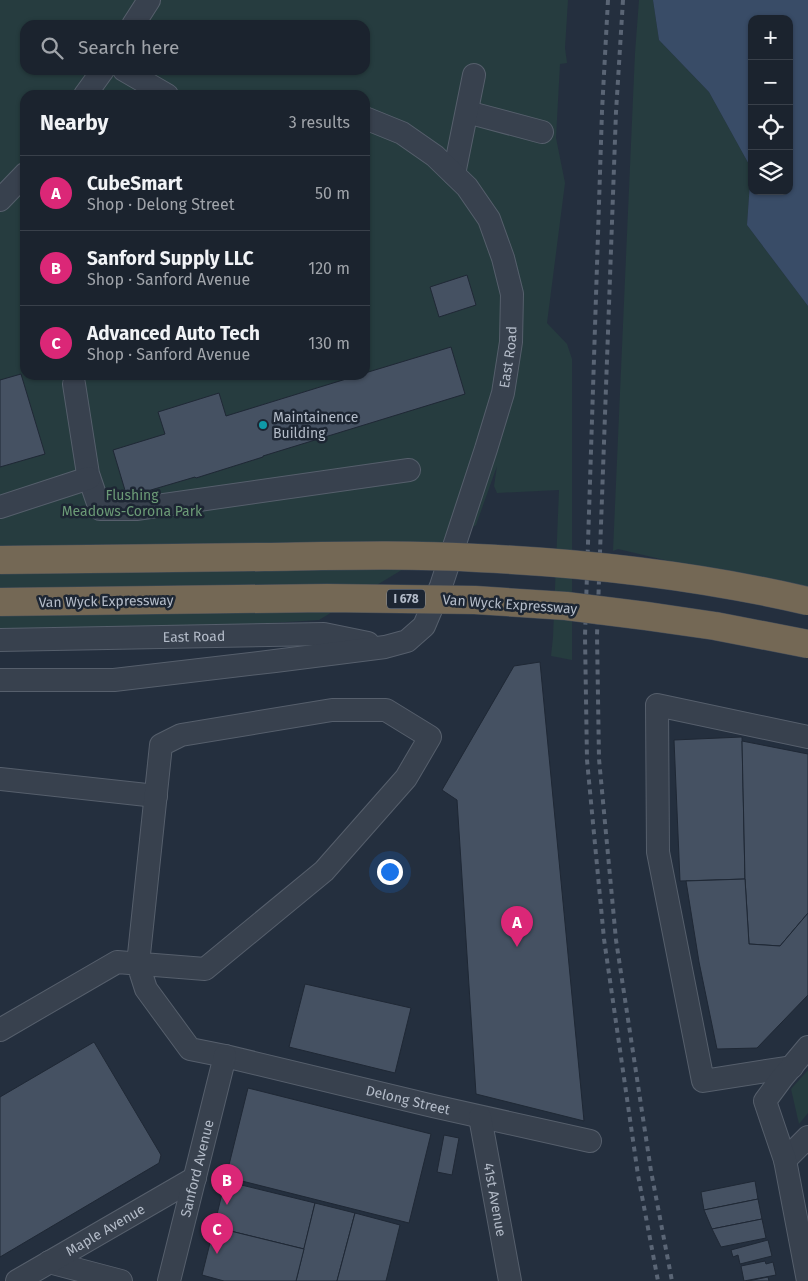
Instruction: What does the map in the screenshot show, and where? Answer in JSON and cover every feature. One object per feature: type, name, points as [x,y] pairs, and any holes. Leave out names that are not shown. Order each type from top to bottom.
[{"type":"highway","points":[[0,560],[327,556],[477,558],[568,564],[652,574],[722,584],[808,601]]},
{"type":"highway","name":"Van Wyck Expressway","points":[[0,602],[327,598],[475,600],[566,606],[646,616],[715,626],[808,644]]},
{"type":"street","points":[[136,20],[149,0]]},
{"type":"street","points":[[454,174],[474,74]]},
{"type":"street","points":[[89,90],[99,75]]},
{"type":"street","points":[[133,75],[158,90]]},
{"type":"street","points":[[467,112],[542,132]]},
{"type":"street","name":"East Road","points":[[0,640],[324,634],[397,644],[424,626],[441,586],[503,393],[511,342],[512,294],[503,258],[489,219],[467,187],[435,156],[402,133],[370,120]]},
{"type":"street","points":[[0,200],[20,179]]},
{"type":"street","points":[[74,384],[89,478],[100,509],[136,509],[409,470]]},
{"type":"street","points":[[0,507],[89,478]]},
{"type":"street","points":[[0,680],[114,680],[397,644]]},
{"type":"street","points":[[792,1066],[703,1081],[658,852],[658,705],[808,737]]},
{"type":"street","points":[[0,1030],[117,962],[138,964],[205,969],[324,871],[406,778],[430,737],[386,710],[332,710],[182,735],[161,745],[138,964]]},
{"type":"street","points":[[0,779],[156,796]]},
{"type":"street","name":"Delong Street","points":[[138,964],[146,989],[190,1049],[590,1141]]},
{"type":"street","points":[[808,1047],[766,1101],[785,1160],[808,1281]]},
{"type":"street","name":"Sanford Avenue","points":[[169,1281],[225,1056]]},
{"type":"street","name":"41st Avenue","points":[[480,1117],[510,1281]]},
{"type":"street","points":[[785,1160],[808,1137]]},
{"type":"street","name":"Maple Avenue","points":[[17,1281],[195,1178]]},
{"type":"street","points":[[49,1262],[121,1281]]},
{"type":"green space","name":"Flushing Meadows-Corona Park","points":[[0,0],[568,0],[565,48],[567,63],[560,64],[556,138],[565,183],[547,323],[567,344],[572,359],[572,660],[551,656],[559,490],[497,493],[494,486],[497,466],[476,525],[319,620],[138,631],[0,631]]},
{"type":"green space","points":[[639,0],[653,0],[659,40],[709,92],[748,163],[749,195],[747,225],[808,306],[808,594],[618,549],[613,551]]},
{"type":"green space","points":[[808,1070],[808,1113],[799,1124],[791,1089]]},
{"type":"water","points":[[653,0],[808,0],[808,306],[747,225],[749,195],[793,195],[793,15],[748,15],[748,163],[709,92],[659,40]]},
{"type":"building","points":[[467,275],[476,305],[439,317],[430,287]]},
{"type":"building","name":"Maintainence Building","points":[[451,347],[465,394],[196,478],[127,497],[113,450],[165,434],[158,412],[219,393],[226,416],[343,380],[370,380],[370,371]]},
{"type":"building","points":[[20,374],[20,380],[23,380],[45,454],[0,467],[0,380]]},
{"type":"building","points":[[540,662],[584,1121],[476,1094],[457,800],[442,790],[514,666]]},
{"type":"building","points":[[742,737],[745,879],[680,881],[674,740]]},
{"type":"building","points":[[742,741],[808,754],[808,913],[780,946],[749,944],[745,879]]},
{"type":"building","points":[[745,879],[749,944],[780,946],[808,913],[808,995],[757,1048],[717,1049],[699,962],[686,881]]},
{"type":"building","points":[[305,984],[411,1008],[395,1073],[289,1047]]},
{"type":"building","points":[[94,1042],[161,1155],[159,1163],[0,1257],[0,1097]]},
{"type":"building","points":[[248,1088],[431,1134],[409,1223],[226,1177]]},
{"type":"building","points":[[444,1135],[459,1138],[452,1175],[437,1172]]},
{"type":"building","points":[[225,1181],[315,1203],[304,1249],[214,1227]]},
{"type":"building","points":[[755,1181],[758,1199],[704,1210],[701,1192]]},
{"type":"building","points":[[758,1199],[762,1219],[712,1229],[704,1210]]},
{"type":"building","points":[[315,1203],[355,1213],[337,1281],[296,1281]]},
{"type":"building","points":[[355,1213],[400,1225],[386,1281],[337,1281]]},
{"type":"building","points":[[762,1219],[766,1238],[721,1247],[712,1229]]},
{"type":"building","points":[[214,1227],[304,1249],[296,1281],[224,1281],[202,1275]]},
{"type":"building","points":[[768,1240],[772,1256],[740,1264],[738,1255],[733,1257],[731,1250]]},
{"type":"building","points":[[765,1261],[766,1264],[773,1262],[776,1275],[744,1281],[741,1266]]},
{"type":"building","points":[[768,1277],[769,1281],[748,1281]]},
{"type":"railway","points":[[608,0],[602,111],[585,636],[587,760],[604,939],[638,1175],[658,1281]]},
{"type":"railway","points":[[623,0],[616,112],[597,635],[599,759],[616,940],[651,1171],[672,1281]]},
{"type":"place","name":"Maintainence Building","points":[[263,425]]},
{"type":"place","name":"CubeSmart","points":[[517,947]]},
{"type":"place","name":"Sanford Supply LLC","points":[[227,1205]]},
{"type":"place","name":"Advanced Auto Tech","points":[[217,1254]]}]
